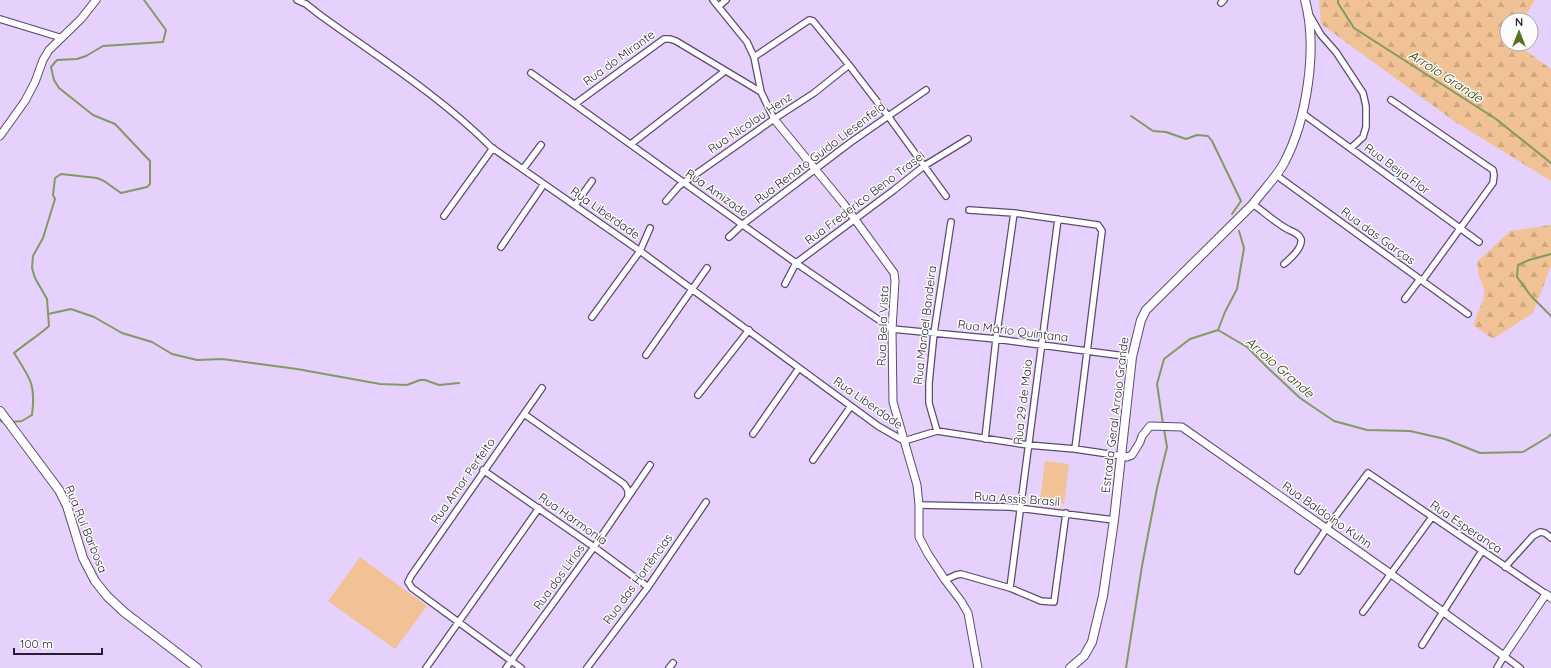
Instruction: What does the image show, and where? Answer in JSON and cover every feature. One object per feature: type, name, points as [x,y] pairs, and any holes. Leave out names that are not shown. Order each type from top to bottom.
[{"type":"main road","name":"Estrada Geral Arroio Grande","points":[[1070,668],[1084,656],[1092,642],[1103,596],[1122,456],[1132,357],[1141,320],[1146,310],[1253,204],[1276,175],[1284,162],[1294,140],[1302,113],[1311,42],[1310,16],[1305,0]]},
{"type":"main road","name":"Rua Ruí Barbosa","points":[[0,407],[3,415],[59,490],[67,506],[83,558],[95,582],[124,612],[197,668]]},
{"type":"street","points":[[0,136],[25,101],[49,50],[81,19],[96,0]]},
{"type":"street","name":"Rua Liberdade","points":[[297,0],[306,4],[432,96],[493,148],[693,289],[878,426],[904,441]]},
{"type":"street","name":"Rua Bela Vista","points":[[713,0],[747,42],[754,57],[761,92],[774,119],[855,220],[894,273],[895,282],[892,328],[893,402],[917,485],[919,505],[919,537],[928,554],[968,613],[978,668]]},
{"type":"street","points":[[718,6],[726,0]]},
{"type":"street","points":[[1310,16],[1321,35],[1336,52],[1363,93],[1366,106],[1366,127],[1363,137],[1351,148]]},
{"type":"street","points":[[0,20],[62,38]]},
{"type":"street","points":[[754,57],[808,20],[813,21],[888,116],[946,196]]},
{"type":"street","name":"Rua do Mirante","points":[[575,104],[664,38],[670,38],[676,41],[761,92]]},
{"type":"street","name":"Rua Nicolau Henz","points":[[666,201],[684,183],[774,119],[814,93],[849,65]]},
{"type":"street","points":[[632,144],[725,71]]},
{"type":"street","name":"Rua Amizade","points":[[532,73],[796,263],[892,328]]},
{"type":"street","name":"Rua Renato Guido Liesenfeld","points":[[730,237],[743,224],[851,142],[926,90]]},
{"type":"street","points":[[1391,100],[1493,170],[1494,175],[1493,183],[1421,280],[1405,299]]},
{"type":"street","name":"Rua Beija Flor","points":[[1302,113],[1479,242]]},
{"type":"street","name":"Rua Frederico Beno Trasel","points":[[785,284],[796,263],[855,220],[924,166],[968,139]]},
{"type":"street","points":[[523,169],[541,145]]},
{"type":"street","points":[[444,216],[493,148]]},
{"type":"street","name":"Rua das Garças","points":[[1276,175],[1468,314]]},
{"type":"street","points":[[575,205],[592,181]]},
{"type":"street","points":[[502,247],[544,184]]},
{"type":"street","points":[[1253,204],[1274,220],[1299,235],[1301,241],[1300,246],[1290,260],[1284,264]]},
{"type":"street","points":[[969,210],[1058,219],[1098,225],[1102,231],[1103,237],[1075,449]]},
{"type":"street","points":[[985,438],[996,339],[1014,214]]},
{"type":"street","name":"Rua 29 de Maio","points":[[1010,588],[1058,219]]},
{"type":"street","name":"Rua Manoel Bandeira","points":[[937,431],[929,398],[934,333],[951,222]]},
{"type":"street","points":[[592,317],[640,251],[650,228]]},
{"type":"street","points":[[646,356],[708,268]]},
{"type":"street","name":"Rua Mário Quintana","points":[[892,328],[1041,344],[1087,352],[1132,357]]},
{"type":"street","points":[[698,395],[748,330]]},
{"type":"street","points":[[753,434],[800,368]]},
{"type":"street","name":"Rua Amor Perfeito","points":[[458,622],[412,588],[408,582],[410,576],[542,388]]},
{"type":"street","points":[[813,460],[851,406]]},
{"type":"street","points":[[524,414],[624,484],[628,490],[628,498]]},
{"type":"street","name":"Rua Baldoíno Kuhn","points":[[1122,456],[1127,457],[1132,455],[1142,436],[1150,426],[1171,425],[1182,427],[1391,574],[1520,668]]},
{"type":"street","points":[[904,441],[937,431],[1028,445],[1075,449],[1122,456]]},
{"type":"street","name":"Rua dos Lírios","points":[[506,668],[594,547],[650,465]]},
{"type":"street","name":"Rua Harmonia","points":[[483,470],[540,508],[648,587]]},
{"type":"street","name":"Rua Esperança","points":[[1326,528],[1368,473],[1548,596]]},
{"type":"street","name":"Rua das Hortências","points":[[587,668],[648,587],[706,502]]},
{"type":"street","name":"Rua Assis Brasil","points":[[919,505],[1021,508],[1114,520]]},
{"type":"street","points":[[426,668],[540,508]]},
{"type":"street","points":[[945,580],[961,574],[1010,588],[1041,601],[1054,602],[1058,582],[1066,513]]},
{"type":"street","points":[[1363,612],[1432,517]]},
{"type":"street","points":[[1298,571],[1326,528]]},
{"type":"street","points":[[1505,567],[1533,536],[1540,532],[1545,533],[1551,538]]},
{"type":"street","points":[[1422,644],[1482,551]]},
{"type":"street","points":[[1497,668],[1504,656],[1548,596]]},
{"type":"street","points":[[458,622],[521,668]]},
{"type":"green space","points":[[1319,0],[1535,0],[1527,12],[1499,12],[1499,52],[1528,52],[1551,69],[1551,181],[1454,121],[1321,24]]},
{"type":"green space","points":[[1551,225],[1551,266],[1533,313],[1493,339],[1473,325],[1484,298],[1484,288],[1479,277],[1477,262],[1510,231]]},
{"type":"green space","points":[[1045,461],[1069,464],[1064,504],[1040,501]]},
{"type":"green space","points":[[360,557],[427,606],[395,649],[328,601]]},
{"type":"waterway","points":[[11,422],[22,421],[32,415],[33,404],[32,388],[28,375],[14,353],[49,326],[47,299],[35,278],[32,268],[33,256],[43,238],[55,199],[53,195],[55,178],[61,174],[97,178],[121,193],[147,187],[150,184],[150,161],[115,124],[93,115],[59,88],[54,80],[51,67],[57,60],[77,59],[86,56],[103,46],[163,42],[166,30],[144,0]]},
{"type":"waterway","name":"Arroio Grande","points":[[1338,0],[1338,3],[1354,28],[1496,119],[1551,163]]},
{"type":"waterway","points":[[1131,116],[1153,131],[1166,132],[1186,139],[1197,135],[1208,136],[1212,141],[1241,201],[1232,214]]},
{"type":"waterway","points":[[1218,330],[1225,312],[1237,289],[1244,248],[1239,231]]},
{"type":"waterway","name":"Arroio Grande","points":[[1551,254],[1529,260],[1518,265],[1517,277],[1531,296],[1551,316]]},
{"type":"waterway","points":[[48,314],[71,309],[94,317],[122,333],[152,342],[172,354],[197,360],[222,359],[297,369],[380,384],[407,385],[420,380],[425,380],[439,385],[459,383]]},
{"type":"waterway","name":"Arroio Grande","points":[[1163,424],[1157,384],[1164,359],[1190,339],[1218,330],[1247,347],[1300,398],[1334,421],[1367,430],[1410,431],[1445,439],[1480,453],[1523,452],[1551,434]]},
{"type":"waterway","points":[[0,421],[5,422]]},
{"type":"waterway","name":"Arroio Grande","points":[[1126,668],[1142,566],[1157,488],[1167,447],[1164,429]]}]
